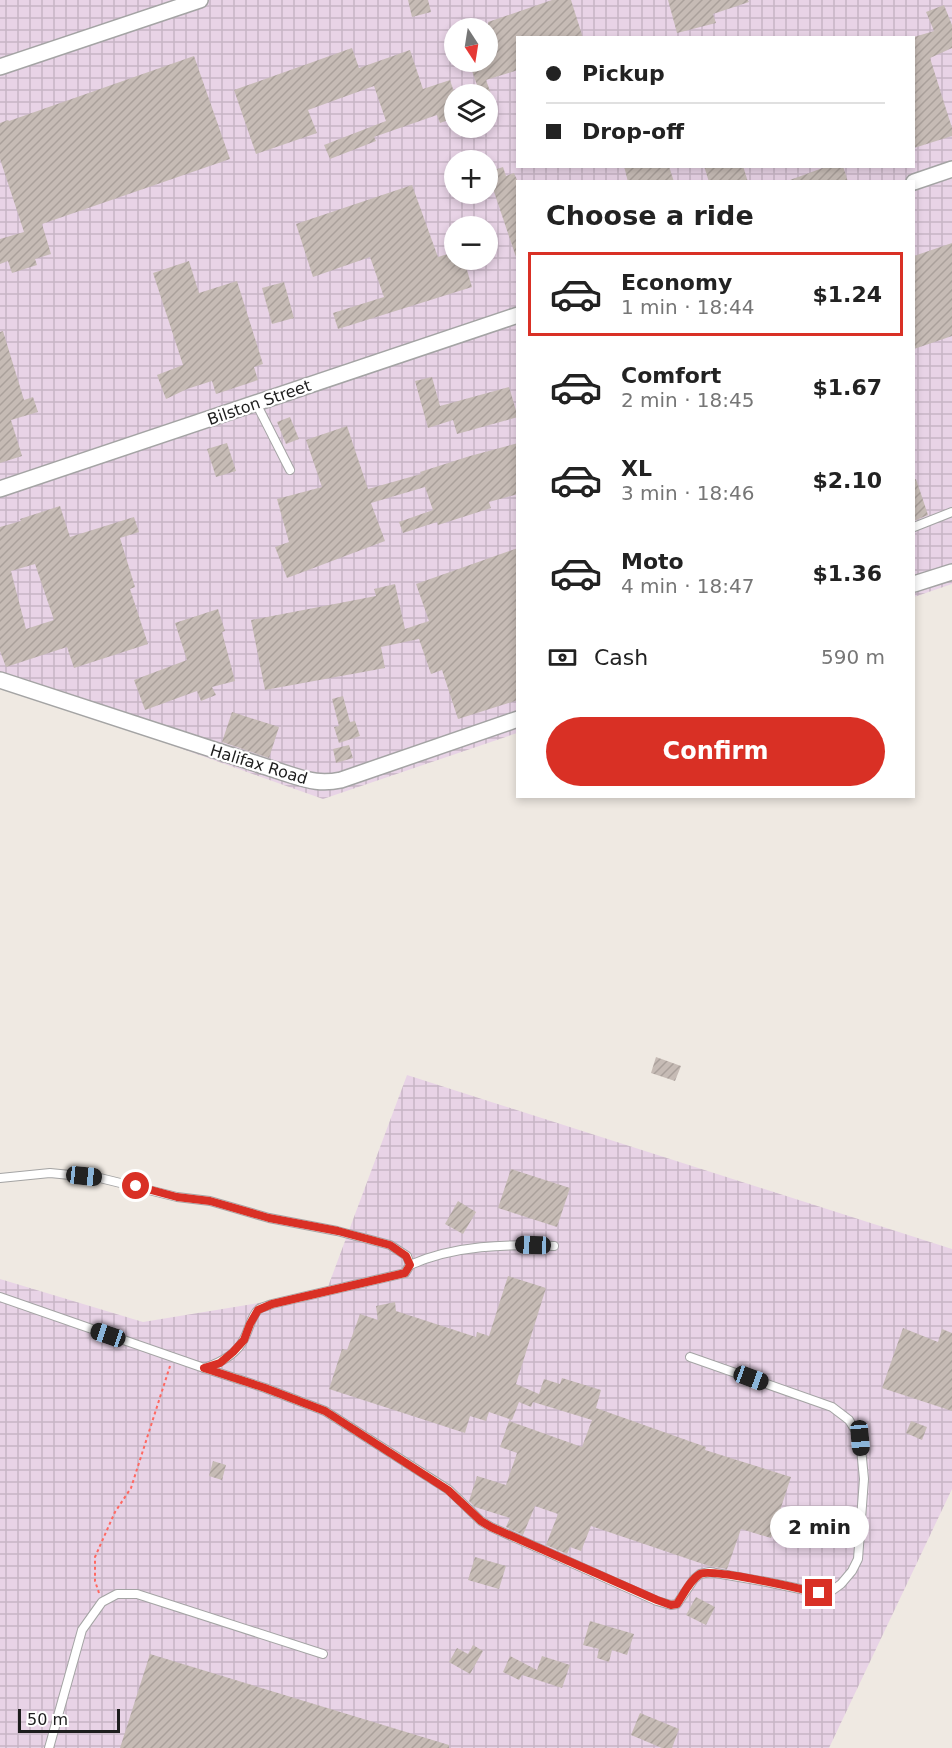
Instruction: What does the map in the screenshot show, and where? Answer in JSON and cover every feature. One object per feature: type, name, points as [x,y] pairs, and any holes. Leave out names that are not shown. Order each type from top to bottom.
[{"type":"street","points":[[0,67],[200,0]]},
{"type":"street","points":[[915,182],[952,169]]},
{"type":"street","name":"Bilston Street","points":[[0,489],[516,316]]},
{"type":"street","points":[[915,584],[952,572]]},
{"type":"street","name":"Halifax Road","points":[[0,680],[309,781],[325,783],[341,780],[516,720]]},
{"type":"lane","points":[[256,403],[290,470]]},
{"type":"lane","points":[[915,527],[952,512]]},
{"type":"lane","points":[[0,1178],[50,1173],[100,1178],[177,1197],[210,1201],[269,1218],[338,1231],[390,1245],[406,1256],[410,1265]]},
{"type":"lane","points":[[204,1368],[220,1363],[233,1352],[244,1340],[258,1310],[272,1304],[390,1278],[405,1273],[410,1265],[422,1259],[453,1251],[512,1244],[555,1246]]},
{"type":"lane","points":[[0,1297],[265,1388],[325,1411],[448,1490],[481,1521],[491,1527],[671,1605],[677,1604],[694,1579],[700,1574],[710,1572],[819,1593],[830,1592],[841,1584],[858,1559],[864,1479],[860,1438],[849,1420],[832,1407],[690,1357]]},
{"type":"lane","points":[[49,1748],[82,1630],[102,1602],[117,1594],[137,1594],[323,1654]]},
{"type":"path","points":[[102,1602],[95,1581],[95,1557],[115,1512],[131,1488],[172,1357]]},
{"type":"shaded area","points":[[0,0],[952,0],[952,584],[915,597],[915,180],[516,180],[516,733],[323,799],[0,684]]},
{"type":"shaded area","points":[[407,1075],[952,1249],[952,1489],[829,1748],[0,1748],[0,1279],[143,1322],[326,1292]]},
{"type":"building","points":[[408,0],[428,0],[431,12],[412,17]]},
{"type":"building","points":[[552,0],[571,0],[582,36],[516,36],[516,71],[486,80],[487,84],[477,84],[472,72],[498,72],[498,19]]},
{"type":"building","points":[[668,0],[748,0],[749,2],[713,14],[716,23],[677,33]]},
{"type":"building","points":[[944,5],[952,25],[952,48],[930,58],[952,128],[952,136],[915,148],[915,37],[934,31],[926,12]]},
{"type":"building","points":[[352,48],[359,68],[410,50],[423,89],[450,80],[451,84],[444,84],[444,122],[440,123],[437,115],[374,137],[376,141],[330,159],[324,145],[386,121],[374,86],[308,110],[317,133],[256,154],[234,90]]},
{"type":"building","points":[[194,56],[230,159],[42,224],[51,254],[35,259],[37,265],[12,273],[8,261],[0,264],[0,239],[24,232],[0,159],[0,123]]},
{"type":"building","points":[[503,167],[506,176],[514,173],[517,180],[516,257],[498,204],[498,169]]},
{"type":"building","points":[[624,168],[670,168],[673,180],[628,180]]},
{"type":"building","points":[[705,168],[744,168],[747,180],[708,180]]},
{"type":"building","points":[[823,168],[844,168],[847,180],[790,180]]},
{"type":"building","points":[[412,185],[438,257],[444,255],[444,270],[467,270],[472,287],[338,329],[333,313],[384,297],[370,257],[313,277],[296,224]]},
{"type":"building","points":[[952,243],[952,336],[915,349],[915,256]]},
{"type":"building","points":[[189,261],[199,293],[237,281],[263,364],[254,367],[258,380],[216,394],[212,381],[166,399],[157,375],[183,365],[153,273]]},
{"type":"building","points":[[284,282],[294,318],[272,324],[262,288]]},
{"type":"building","points":[[3,331],[24,400],[33,397],[38,412],[11,420],[22,456],[0,463],[0,332]]},
{"type":"building","points":[[432,377],[440,406],[509,387],[516,418],[457,434],[453,420],[428,428],[415,381]]},
{"type":"building","points":[[290,417],[299,439],[286,444],[277,422]]},
{"type":"building","points":[[347,426],[368,489],[516,444],[516,495],[489,502],[491,508],[438,525],[437,522],[403,533],[399,522],[433,510],[425,487],[371,503],[385,541],[287,578],[275,547],[289,542],[277,499],[322,487],[306,440]]},
{"type":"building","points":[[227,443],[236,471],[216,477],[207,449]]},
{"type":"building","points":[[915,480],[928,515],[915,521]]},
{"type":"building","points":[[60,506],[70,537],[134,517],[139,532],[120,538],[135,587],[130,589],[148,644],[74,668],[67,647],[6,667],[0,651],[0,527],[21,521],[20,519]],"holes":[[[35,564],[54,620],[26,629],[11,571]]]},
{"type":"building","points":[[516,549],[516,701],[458,719],[442,670],[431,674],[419,639],[381,647],[385,668],[265,690],[251,620],[376,596],[374,589],[395,584],[405,629],[429,621],[416,584]]},
{"type":"building","points":[[218,609],[235,681],[212,687],[216,695],[201,701],[197,691],[145,710],[134,680],[187,660],[175,623]]},
{"type":"building","points":[[343,696],[350,722],[355,721],[360,736],[339,743],[334,727],[339,726],[332,699]]},
{"type":"building","points":[[232,712],[279,727],[269,758],[222,742]]},
{"type":"building","points":[[349,745],[353,758],[336,763],[333,749]]},
{"type":"building","points":[[656,1057],[681,1066],[675,1081],[651,1073]]},
{"type":"building","points":[[511,1169],[570,1188],[557,1227],[498,1208]]},
{"type":"building","points":[[458,1201],[476,1212],[463,1234],[445,1224]]},
{"type":"building","points":[[508,1276],[546,1288],[516,1384],[539,1394],[544,1379],[560,1384],[562,1378],[601,1390],[596,1408],[706,1447],[705,1450],[791,1477],[771,1538],[741,1529],[727,1569],[709,1566],[591,1526],[581,1551],[570,1547],[567,1554],[546,1545],[558,1514],[535,1506],[523,1535],[506,1527],[510,1518],[475,1507],[469,1501],[477,1476],[506,1485],[517,1453],[500,1447],[509,1421],[582,1447],[592,1420],[533,1402],[531,1407],[519,1402],[512,1420],[489,1412],[486,1421],[470,1416],[465,1433],[329,1389],[342,1349],[347,1350],[360,1314],[378,1320],[376,1306],[395,1302],[396,1311],[476,1337],[477,1332],[489,1336]]},
{"type":"building","points":[[903,1328],[938,1342],[942,1329],[952,1333],[952,1411],[882,1388]]},
{"type":"building","points":[[911,1421],[927,1427],[922,1440],[906,1433]]},
{"type":"building","points":[[213,1461],[226,1465],[222,1480],[209,1476]]},
{"type":"building","points":[[475,1557],[506,1566],[499,1589],[468,1580]]},
{"type":"building","points":[[696,1597],[715,1607],[706,1625],[686,1615]]},
{"type":"building","points":[[590,1621],[634,1634],[627,1655],[612,1650],[609,1662],[597,1658],[599,1649],[583,1645]]},
{"type":"building","points":[[473,1645],[483,1651],[470,1674],[449,1662],[457,1648],[468,1654]]},
{"type":"building","points":[[150,1654],[449,1745],[449,1748],[120,1748]]},
{"type":"building","points":[[510,1656],[537,1670],[542,1656],[570,1665],[562,1688],[522,1675],[519,1680],[503,1672]]},
{"type":"building","points":[[640,1713],[679,1729],[672,1748],[662,1748],[631,1735]]},
{"type":"route","points":[[136,1186],[177,1197],[210,1201],[269,1218],[338,1231],[390,1245],[406,1256],[410,1265],[405,1273],[390,1278],[352,1284],[272,1304],[258,1310],[244,1340],[233,1352],[220,1363],[204,1368],[325,1411],[448,1490],[481,1521],[491,1527],[657,1600],[671,1605],[677,1604],[694,1579],[700,1574],[710,1572],[819,1593]]}]
